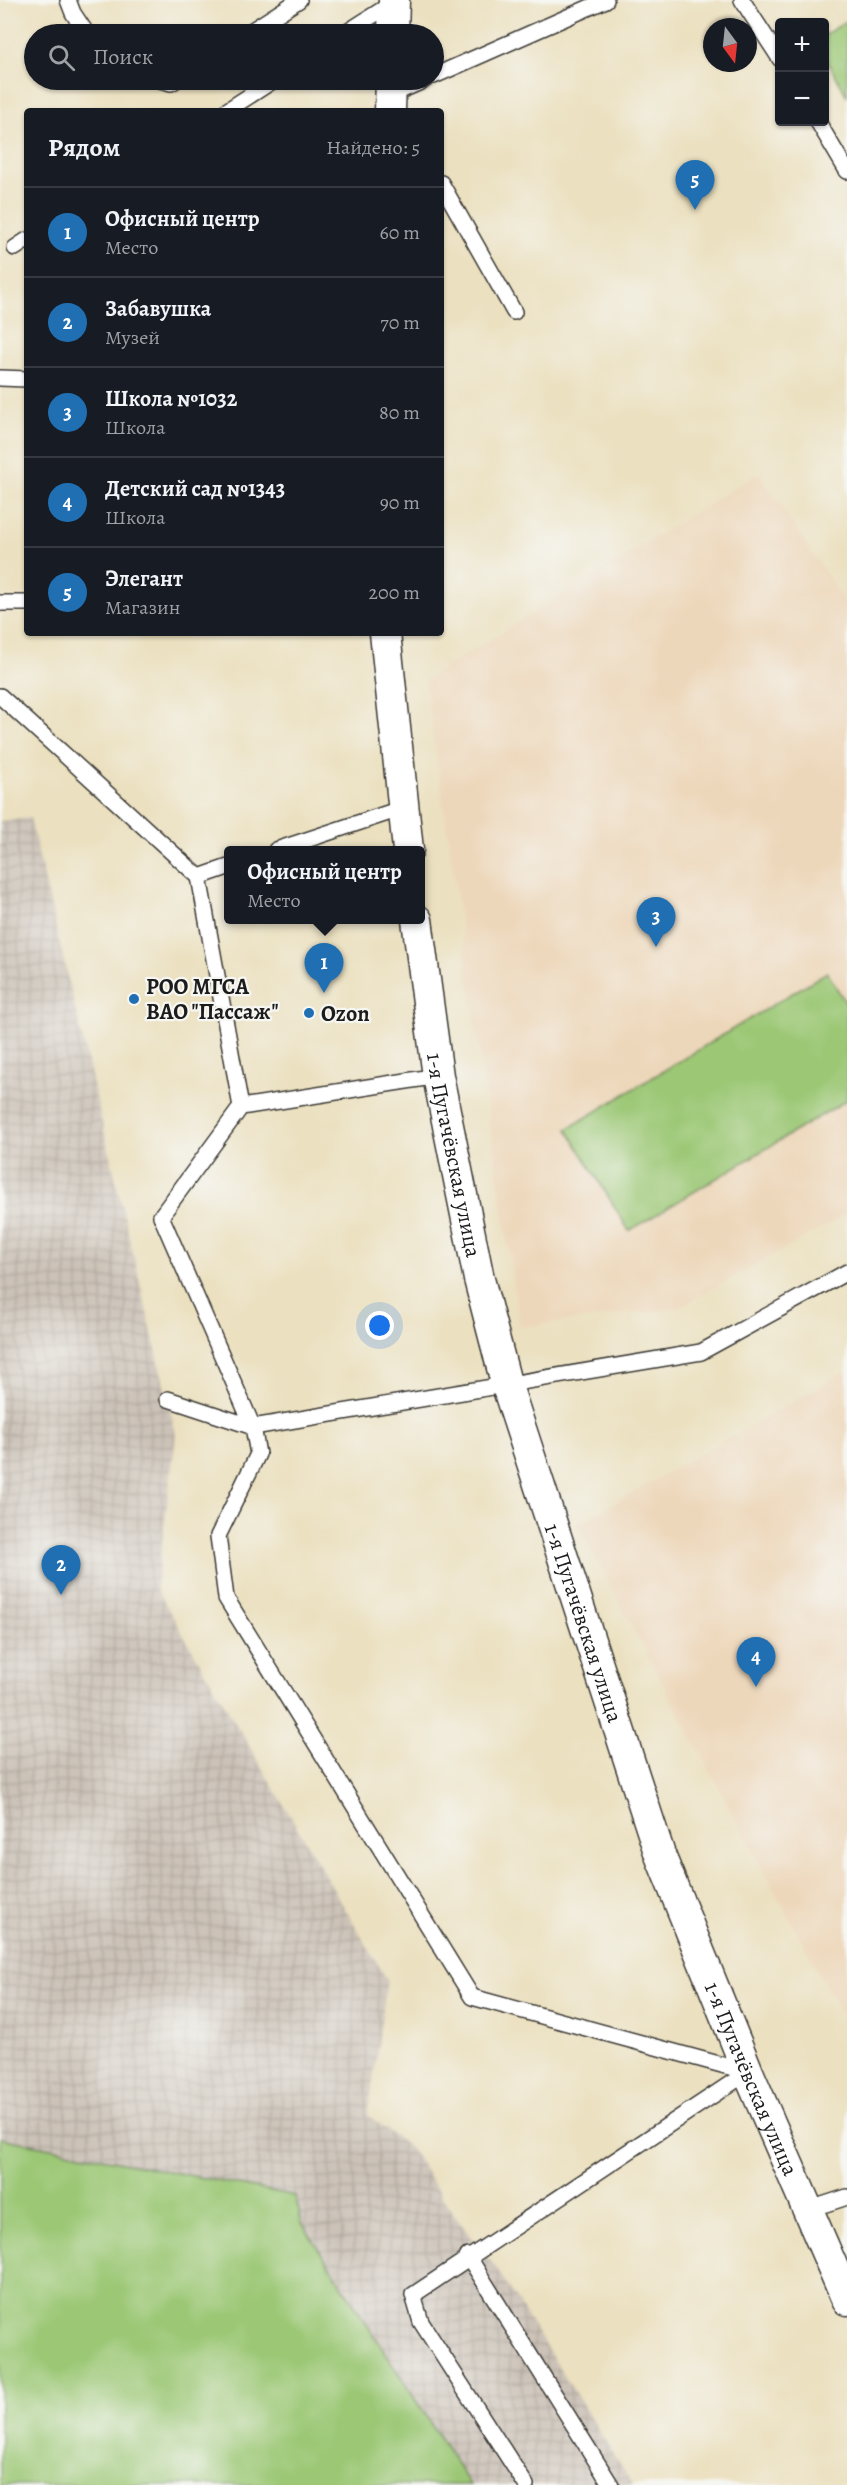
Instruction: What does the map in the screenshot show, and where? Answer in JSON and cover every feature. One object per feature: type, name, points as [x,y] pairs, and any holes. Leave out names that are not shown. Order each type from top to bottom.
[{"type":"street","points":[[393,24],[394,1]]},
{"type":"street","points":[[385,636],[408,846]]},
{"type":"street","name":"1-я Пугачёвская улица","points":[[418,924],[438,1076],[479,1279],[506,1383],[660,1856],[748,2072],[847,2300]]},
{"type":"lane","points":[[68,0],[80,24]]},
{"type":"lane","points":[[262,24],[299,0]]},
{"type":"lane","points":[[444,72],[606,0]]},
{"type":"lane","points":[[742,0],[775,51]]},
{"type":"lane","points":[[359,24],[394,1]]},
{"type":"lane","points":[[231,108],[259,90]]},
{"type":"lane","points":[[393,99],[408,90]]},
{"type":"lane","points":[[820,126],[847,171]]},
{"type":"lane","points":[[444,188],[514,312]]},
{"type":"lane","points":[[0,378],[24,379]]},
{"type":"lane","points":[[0,603],[24,603]]},
{"type":"lane","points":[[0,696],[199,877],[241,1107]]},
{"type":"lane","points":[[288,846],[403,808]]},
{"type":"lane","points":[[199,877],[224,868]]},
{"type":"lane","points":[[438,1076],[241,1107],[161,1216],[253,1427],[258,1454],[218,1536],[226,1598],[471,1997],[748,2072]]},
{"type":"lane","points":[[168,1399],[253,1427],[701,1352],[847,1272]]},
{"type":"lane","points":[[526,2485],[420,2322],[413,2295],[468,2256],[748,2072]]},
{"type":"lane","points":[[807,2210],[847,2196]]},
{"type":"lane","points":[[468,2256],[611,2485]]},
{"type":"shaded area","points":[[759,473],[847,606],[847,1214],[678,1308],[520,1327],[425,680]]},
{"type":"shaded area","points":[[30,818],[176,1435],[156,1588],[387,1980],[368,2115],[411,2149],[454,2215],[497,2269],[633,2485],[470,2485],[302,2223],[295,2196],[0,2138],[0,821]]},
{"type":"shaded area","points":[[847,1371],[847,2025],[577,1524]]},
{"type":"green space","points":[[847,21],[847,96],[829,64],[829,32]]},
{"type":"green space","points":[[827,972],[847,1005],[847,1100],[629,1231],[567,1129]]},
{"type":"green space","points":[[0,2138],[295,2196],[302,2223],[470,2485],[0,2485]]},
{"type":"place","name":"Элегант","points":[[695,210]]},
{"type":"place","name":"Школа №1032","points":[[656,947]]},
{"type":"place","name":"Офисный центр","points":[[324,993]]},
{"type":"place","name":"РОО МГСА ВАО \"Пассаж\"","points":[[134,999]]},
{"type":"place","name":"Ozon","points":[[309,1013]]},
{"type":"place","name":"Забавушка","points":[[61,1595]]},
{"type":"place","name":"Детский сад №1343","points":[[756,1687]]}]
